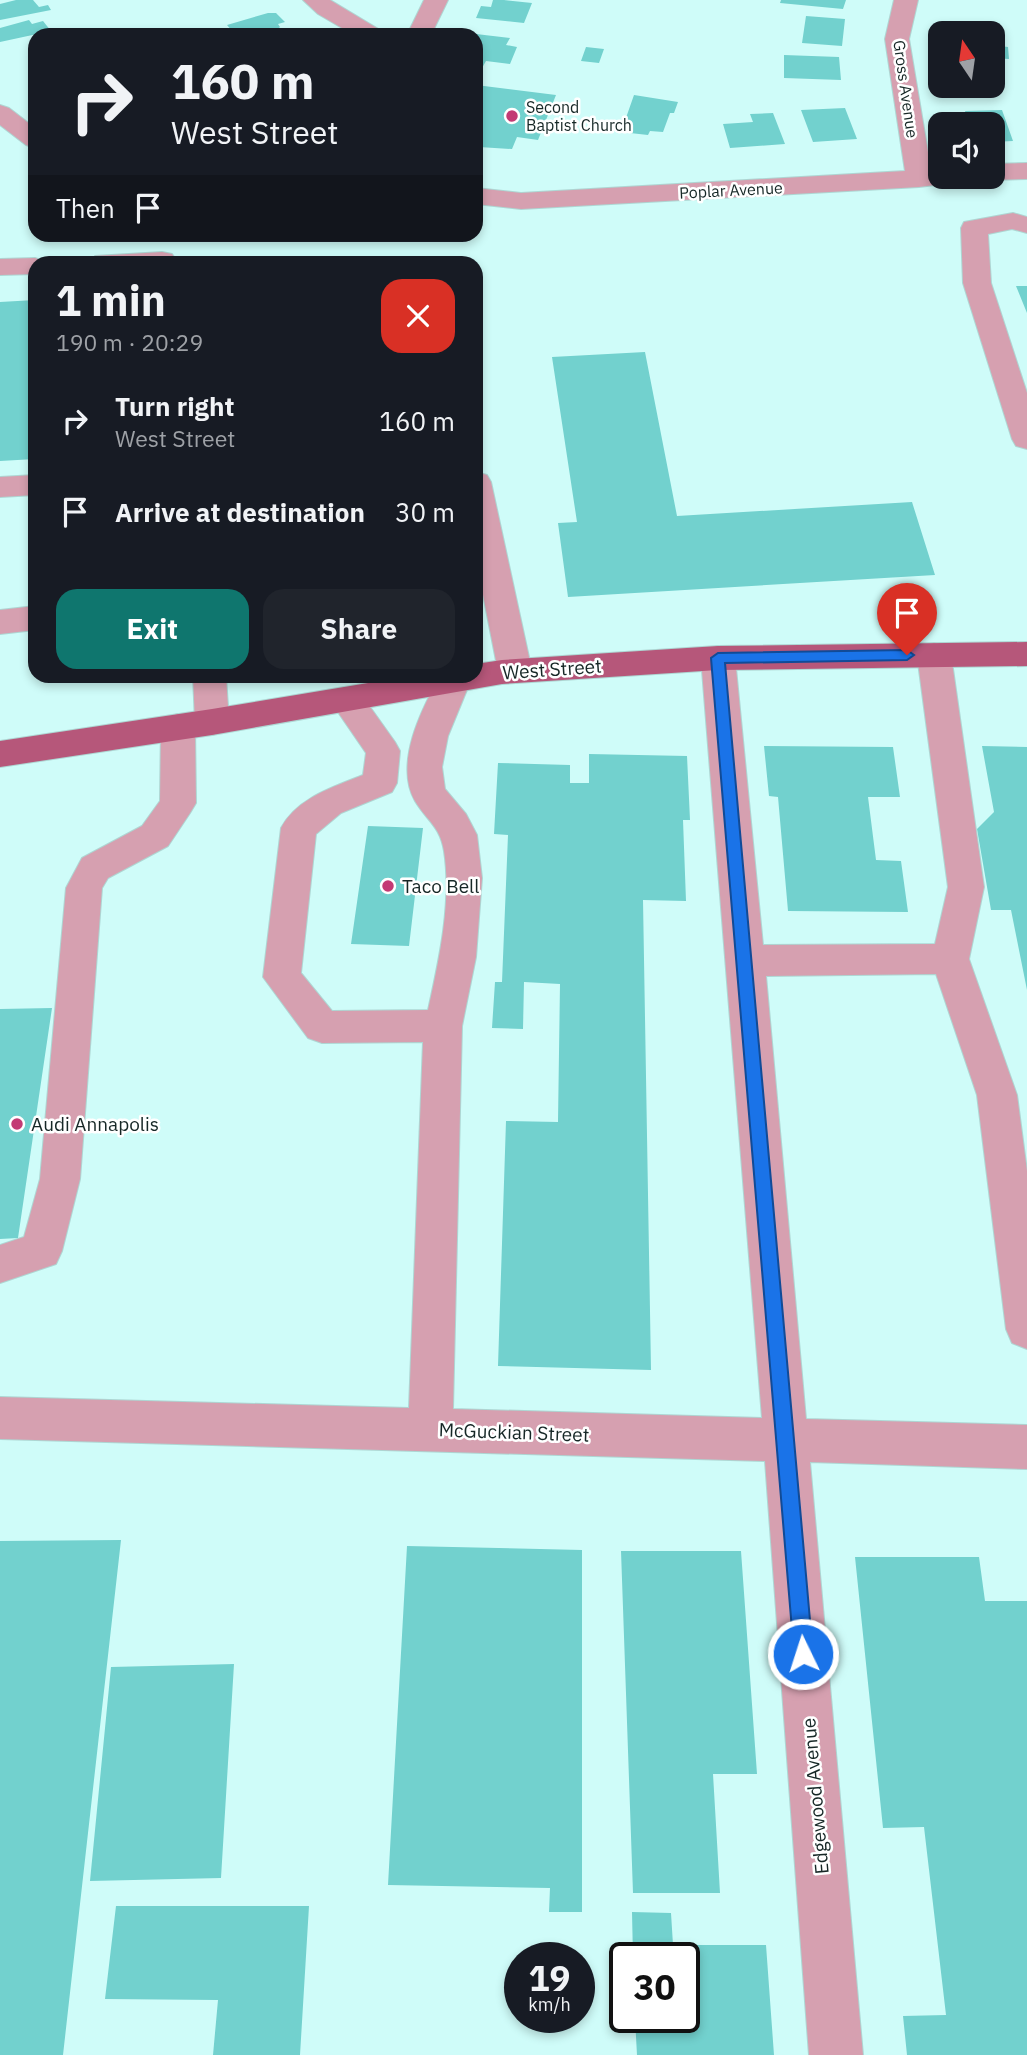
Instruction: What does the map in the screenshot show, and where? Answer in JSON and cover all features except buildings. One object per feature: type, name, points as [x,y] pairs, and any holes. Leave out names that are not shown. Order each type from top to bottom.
[{"type":"main road","name":"West Street","points":[[483,676],[515,671],[718,658],[1027,654]]},
{"type":"main road","name":"West Street","points":[[0,754],[195,725],[437,683]]},
{"type":"street","points":[[315,0],[359,28]]},
{"type":"street","points":[[422,28],[436,0]]},
{"type":"street","name":"Gross Avenue","points":[[906,0],[897,39],[928,166]]},
{"type":"street","points":[[0,113],[28,135]]},
{"type":"street","points":[[1005,172],[1027,171]]},
{"type":"street","name":"Poplar Avenue","points":[[483,197],[519,201],[928,178]]},
{"type":"street","name":"Poplar Avenue","points":[[483,207],[519,201]]},
{"type":"street","points":[[1027,225],[1013,221],[974,228],[977,283],[1027,439]]},
{"type":"street","points":[[138,256],[160,252]]},
{"type":"street","points":[[0,267],[28,266]]},
{"type":"street","points":[[0,487],[28,485]]},
{"type":"street","points":[[483,551],[486,580],[515,671]]},
{"type":"street","points":[[0,622],[28,619]]},
{"type":"street","points":[[934,655],[966,887],[950,959],[997,1095],[1014,1128],[1027,1329]]},
{"type":"street","name":"Edgewood Avenue","points":[[718,658],[746,961],[836,2055]]},
{"type":"street","points":[[0,1264],[41,1251],[60,1179],[84,888],[95,868],[155,836],[178,803],[207,683]]},
{"type":"street","points":[[430,1429],[443,1026],[452,985],[464,876],[459,832],[426,788],[423,767],[431,738],[453,683]]},
{"type":"street","points":[[346,699],[383,751],[380,783]]},
{"type":"street","points":[[426,788],[380,783],[329,803],[299,828],[282,977],[322,1027],[443,1026]]},
{"type":"street","points":[[746,961],[950,959]]},
{"type":"street","name":"McGuckian Street","points":[[0,1418],[1027,1447]]},
{"type":"place","name":"Second Baptist Church","points":[[512,116]]},
{"type":"place","name":"Taco Bell","points":[[388,886]]},
{"type":"place","name":"Audi Annapolis","points":[[17,1124]]},
{"type":"route","points":[[803,1654],[746,961],[718,658],[907,655]]}]
